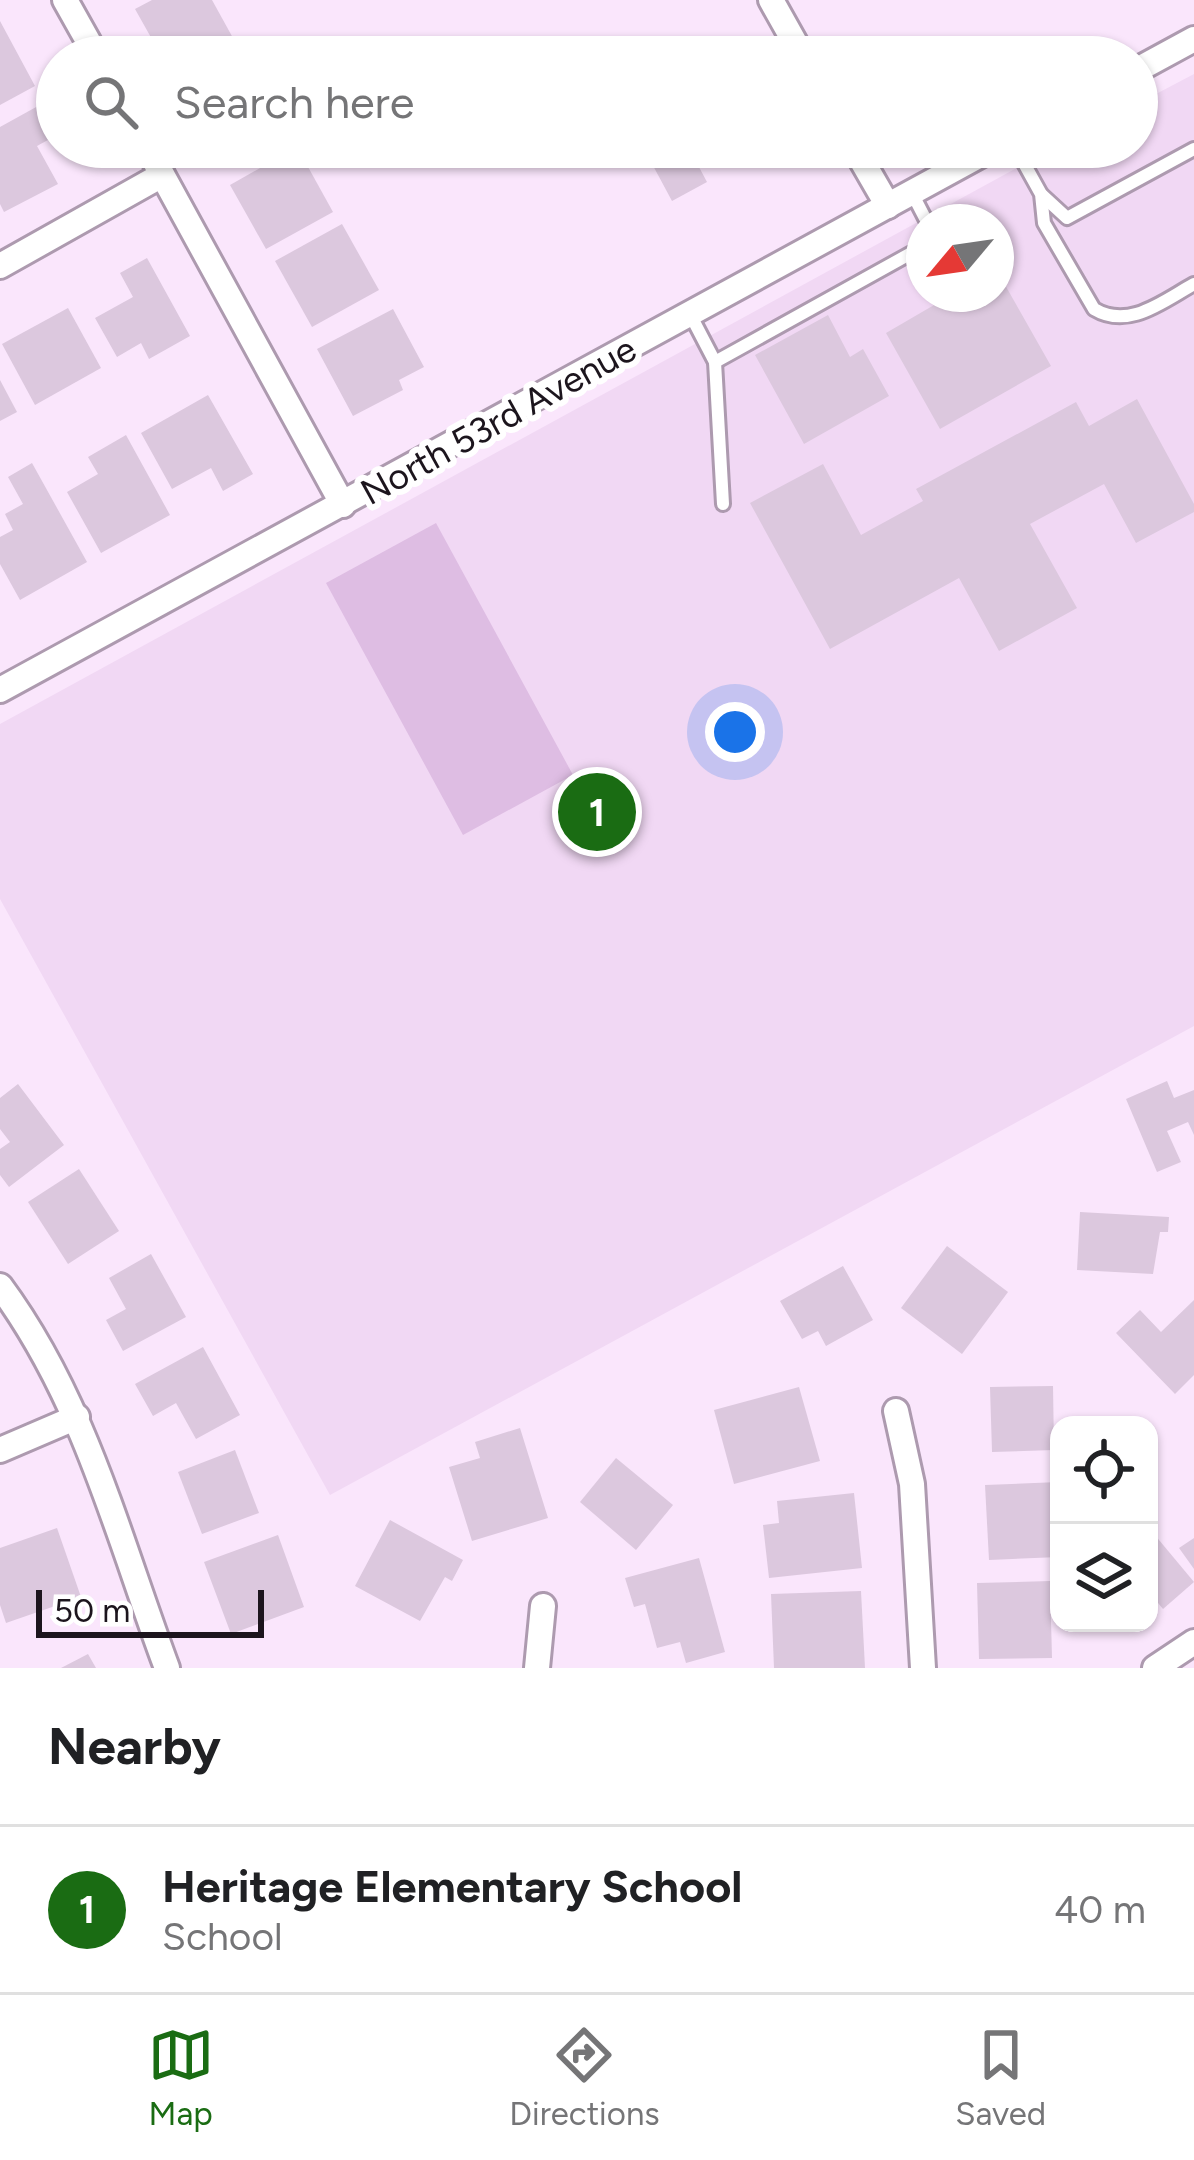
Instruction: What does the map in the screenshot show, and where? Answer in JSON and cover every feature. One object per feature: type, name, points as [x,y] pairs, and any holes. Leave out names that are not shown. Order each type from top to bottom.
[{"type":"street","points":[[65,0],[85,36]]},
{"type":"street","points":[[771,0],[791,36]]},
{"type":"street","points":[[1158,59],[1194,39]]},
{"type":"street","points":[[158,168],[343,505]]},
{"type":"street","points":[[866,168],[888,206]]},
{"type":"street","name":"North 53rd Avenue","points":[[0,689],[957,168]]},
{"type":"street","points":[[0,266],[162,176]]},
{"type":"street","points":[[0,1286],[56,1373],[97,1463],[167,1668]]},
{"type":"street","points":[[896,1411],[912,1484],[923,1668]]},
{"type":"street","points":[[0,1450],[77,1418]]},
{"type":"street","points":[[537,1668],[543,1606]]},
{"type":"street","points":[[1155,1668],[1194,1642]]},
{"type":"lane","points":[[1027,168],[1041,194],[1066,218],[1194,149]]},
{"type":"lane","points":[[912,193],[918,204]]},
{"type":"lane","points":[[1041,194],[1044,223],[1094,309],[1104,315],[1130,316],[1194,284]]},
{"type":"lane","points":[[715,362],[906,255]]},
{"type":"lane","points":[[690,314],[715,362],[723,504]]},
{"type":"shaded area","points":[[1194,74],[1194,1026],[330,1495],[0,899],[0,724],[906,228],[906,312],[1014,312],[1014,204],[951,204],[1017,168],[1158,168],[1158,93]]},
{"type":"shaded area","points":[[436,523],[573,775],[463,835],[326,583]]},
{"type":"building","points":[[152,0],[212,0],[232,36],[150,36],[135,9]]},
{"type":"building","points":[[0,21],[35,86],[0,105]]},
{"type":"building","points":[[36,107],[36,168],[49,168],[58,184],[4,212],[0,204],[0,127]]},
{"type":"building","points":[[260,168],[309,168],[333,212],[266,249],[230,185]]},
{"type":"building","points":[[654,168],[700,168],[707,182],[672,201]]},
{"type":"building","points":[[342,224],[379,290],[312,327],[275,261]]},
{"type":"building","points":[[147,258],[190,336],[149,359],[141,343],[117,357],[95,318],[133,297],[120,273]]},
{"type":"building","points":[[1014,301],[1051,366],[940,429],[886,333],[922,312],[1014,312]]},
{"type":"building","points":[[68,308],[101,368],[35,405],[2,344]]},
{"type":"building","points":[[393,309],[424,367],[399,380],[403,390],[353,416],[317,349]]},
{"type":"building","points":[[828,315],[850,357],[863,349],[889,396],[804,444],[755,355]]},
{"type":"building","points":[[0,380],[17,412],[0,421]]},
{"type":"building","points":[[208,395],[253,474],[223,491],[211,468],[172,489],[141,433]]},
{"type":"building","points":[[1137,399],[1194,504],[1194,512],[1136,543],[1104,484],[1030,524],[1077,608],[999,651],[959,578],[830,649],[750,503],[823,464],[861,535],[923,501],[916,489],[1076,402],[1089,426]]},
{"type":"building","points":[[126,435],[170,515],[101,553],[67,492],[98,474],[88,457]]},
{"type":"building","points":[[32,463],[87,562],[20,600],[0,564],[0,537],[13,530],[5,514],[23,504],[8,477]]},
{"type":"building","points":[[1167,1081],[1174,1098],[1194,1090],[1194,1135],[1188,1122],[1167,1131],[1181,1162],[1157,1172],[1126,1099]]},
{"type":"building","points":[[18,1084],[64,1145],[9,1187],[0,1175],[0,1149],[10,1142],[0,1129],[0,1098]]},
{"type":"building","points":[[79,1169],[119,1231],[68,1264],[28,1202]]},
{"type":"building","points":[[1080,1212],[1169,1217],[1168,1232],[1160,1232],[1153,1274],[1077,1270]]},
{"type":"building","points":[[947,1246],[1008,1292],[962,1354],[901,1308]]},
{"type":"building","points":[[151,1254],[186,1317],[123,1351],[106,1320],[126,1309],[109,1278]]},
{"type":"building","points":[[843,1266],[873,1320],[826,1346],[818,1331],[802,1339],[780,1301]]},
{"type":"building","points":[[1194,1300],[1194,1375],[1175,1394],[1116,1333],[1140,1310],[1161,1332]]},
{"type":"building","points":[[203,1347],[240,1415],[196,1439],[176,1403],[153,1416],[135,1384]]},
{"type":"building","points":[[1053,1386],[1050,1450],[992,1452],[990,1387]]},
{"type":"building","points":[[799,1387],[820,1461],[734,1484],[714,1410]]},
{"type":"building","points":[[520,1428],[548,1518],[472,1541],[449,1467],[480,1458],[475,1442]]},
{"type":"building","points":[[235,1450],[259,1513],[202,1534],[178,1472]]},
{"type":"building","points":[[616,1458],[673,1505],[636,1550],[580,1502]]},
{"type":"building","points":[[1050,1482],[1050,1557],[989,1560],[985,1485]]},
{"type":"building","points":[[854,1493],[862,1568],[769,1578],[763,1525],[779,1523],[777,1501]]},
{"type":"building","points":[[390,1520],[463,1560],[452,1581],[445,1577],[420,1621],[355,1586]]},
{"type":"building","points":[[57,1528],[81,1597],[6,1623],[0,1605],[0,1548]]},
{"type":"building","points":[[278,1535],[304,1607],[231,1634],[204,1562]]},
{"type":"building","points":[[1194,1538],[1194,1569],[1179,1548]]},
{"type":"building","points":[[1158,1539],[1194,1582],[1163,1609],[1158,1603]]},
{"type":"building","points":[[699,1558],[725,1652],[686,1663],[680,1642],[657,1648],[645,1604],[634,1607],[625,1578]]},
{"type":"building","points":[[1050,1581],[1052,1658],[979,1659],[977,1583]]},
{"type":"building","points":[[861,1591],[865,1668],[774,1668],[771,1594]]},
{"type":"building","points":[[88,1654],[96,1668],[61,1668]]},
{"type":"place","name":"Heritage Elementary School","points":[[597,812]]}]
